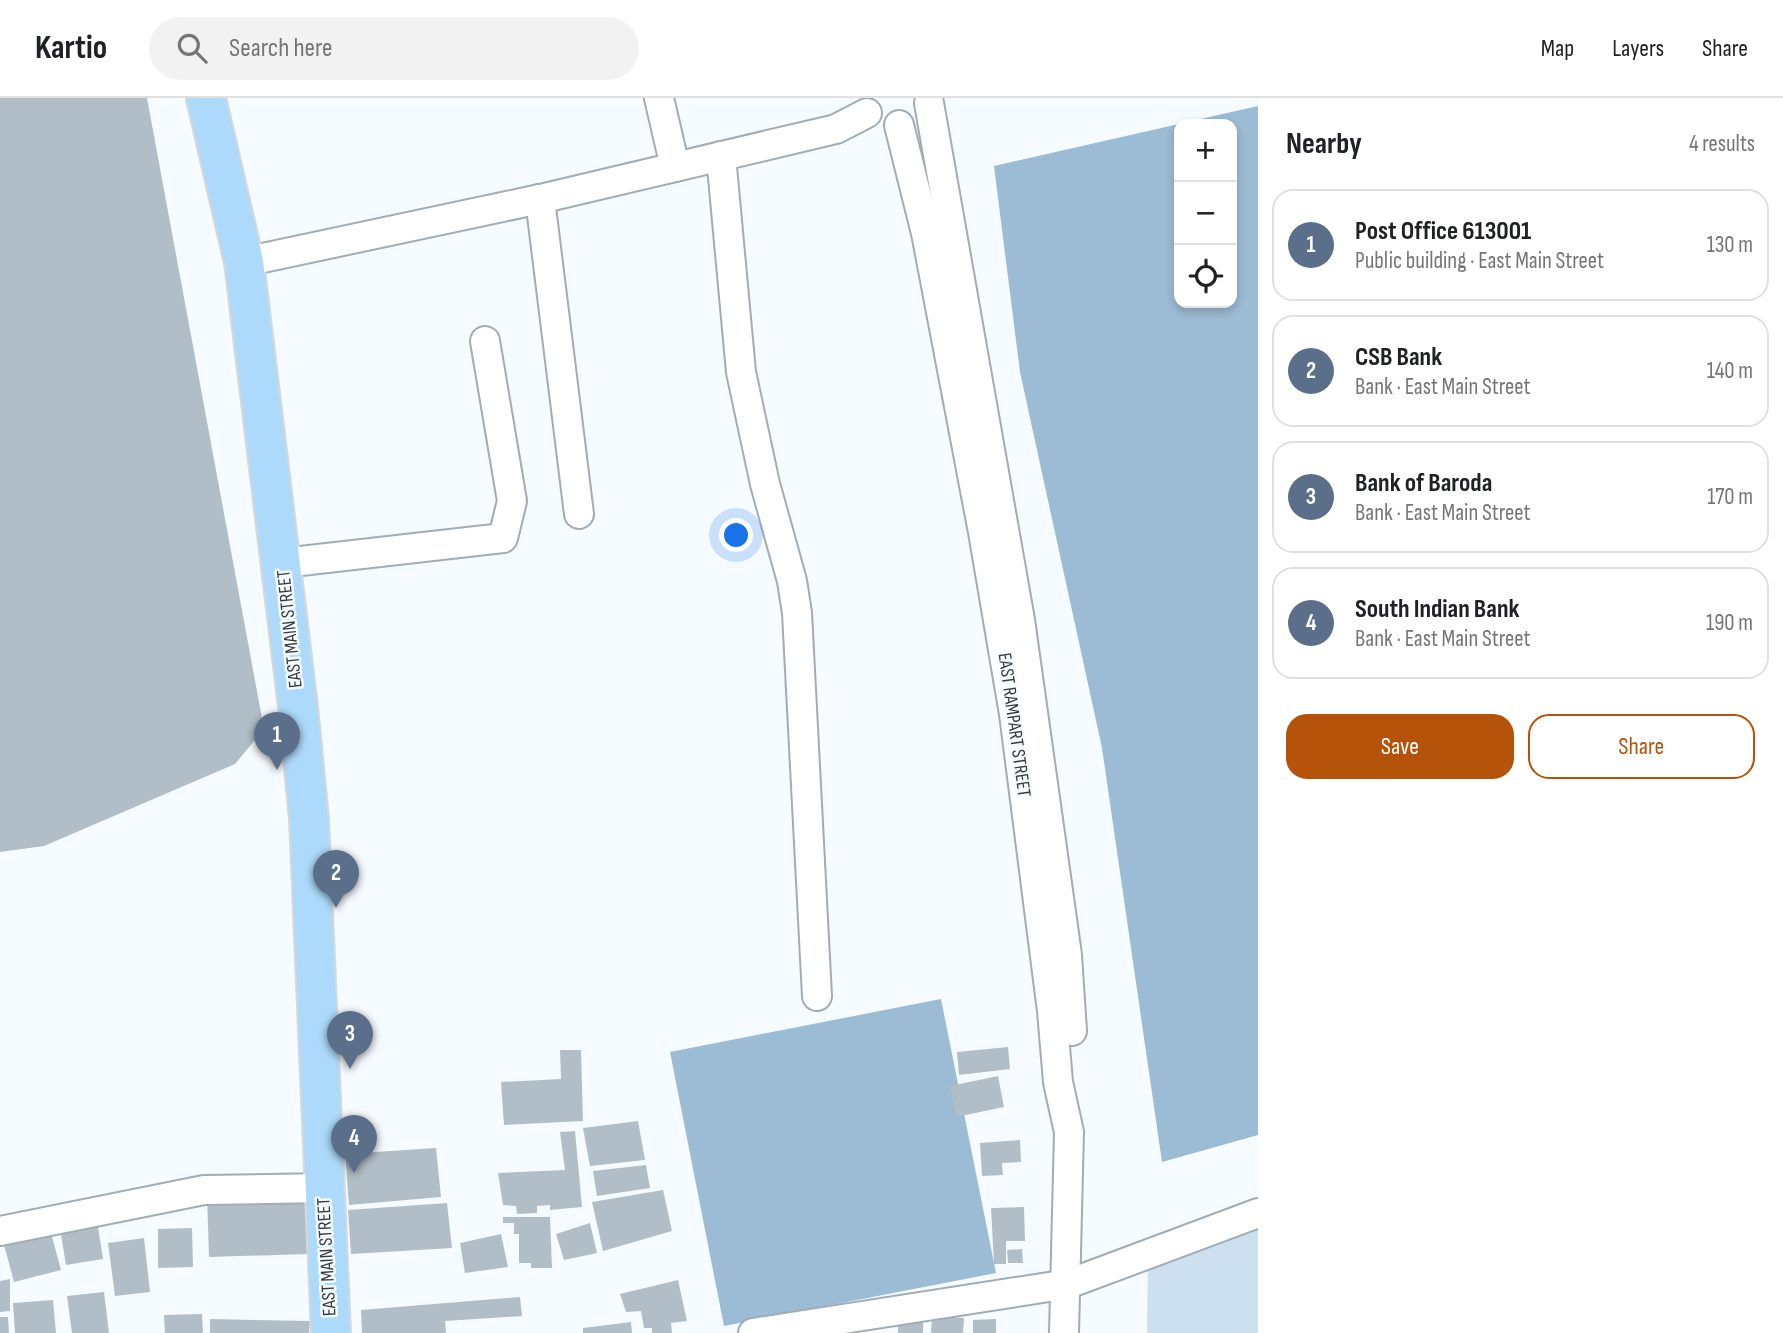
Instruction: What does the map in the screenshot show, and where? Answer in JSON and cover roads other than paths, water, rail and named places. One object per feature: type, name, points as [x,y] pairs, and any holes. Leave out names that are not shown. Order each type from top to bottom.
[{"type":"main road","name":"EAST MAIN STREET","points":[[206,98],[244,262],[283,563],[309,819],[331,1333]]},
{"type":"street","points":[[659,98],[675,167]]},
{"type":"street","points":[[244,262],[540,198],[836,129],[863,105],[887,124],[899,125],[922,114],[930,101]]},
{"type":"street","points":[[930,101],[1020,620],[1067,955],[1075,1089],[1069,1132]]},
{"type":"street","name":"EAST RAMPART STREET","points":[[899,125],[926,233],[983,531],[1014,714],[1049,985],[1058,1082],[1069,1132],[1068,1284],[1064,1333]]},
{"type":"street","points":[[721,156],[741,372],[765,484],[792,581],[797,613],[817,996]]},
{"type":"street","points":[[540,198],[579,514]]},
{"type":"street","points":[[283,563],[503,538],[512,501],[485,341]]},
{"type":"street","points":[[0,1231],[204,1190],[324,1188]]},
{"type":"street","points":[[752,1333],[1068,1284],[1258,1213]]},
{"type":"place","name":"Post Office 613001","points":[[277,770]]},
{"type":"place","name":"CSB Bank","points":[[336,908]]},
{"type":"place","name":"Bank of Baroda","points":[[350,1069]]},
{"type":"place","name":"South Indian Bank","points":[[354,1173]]}]
